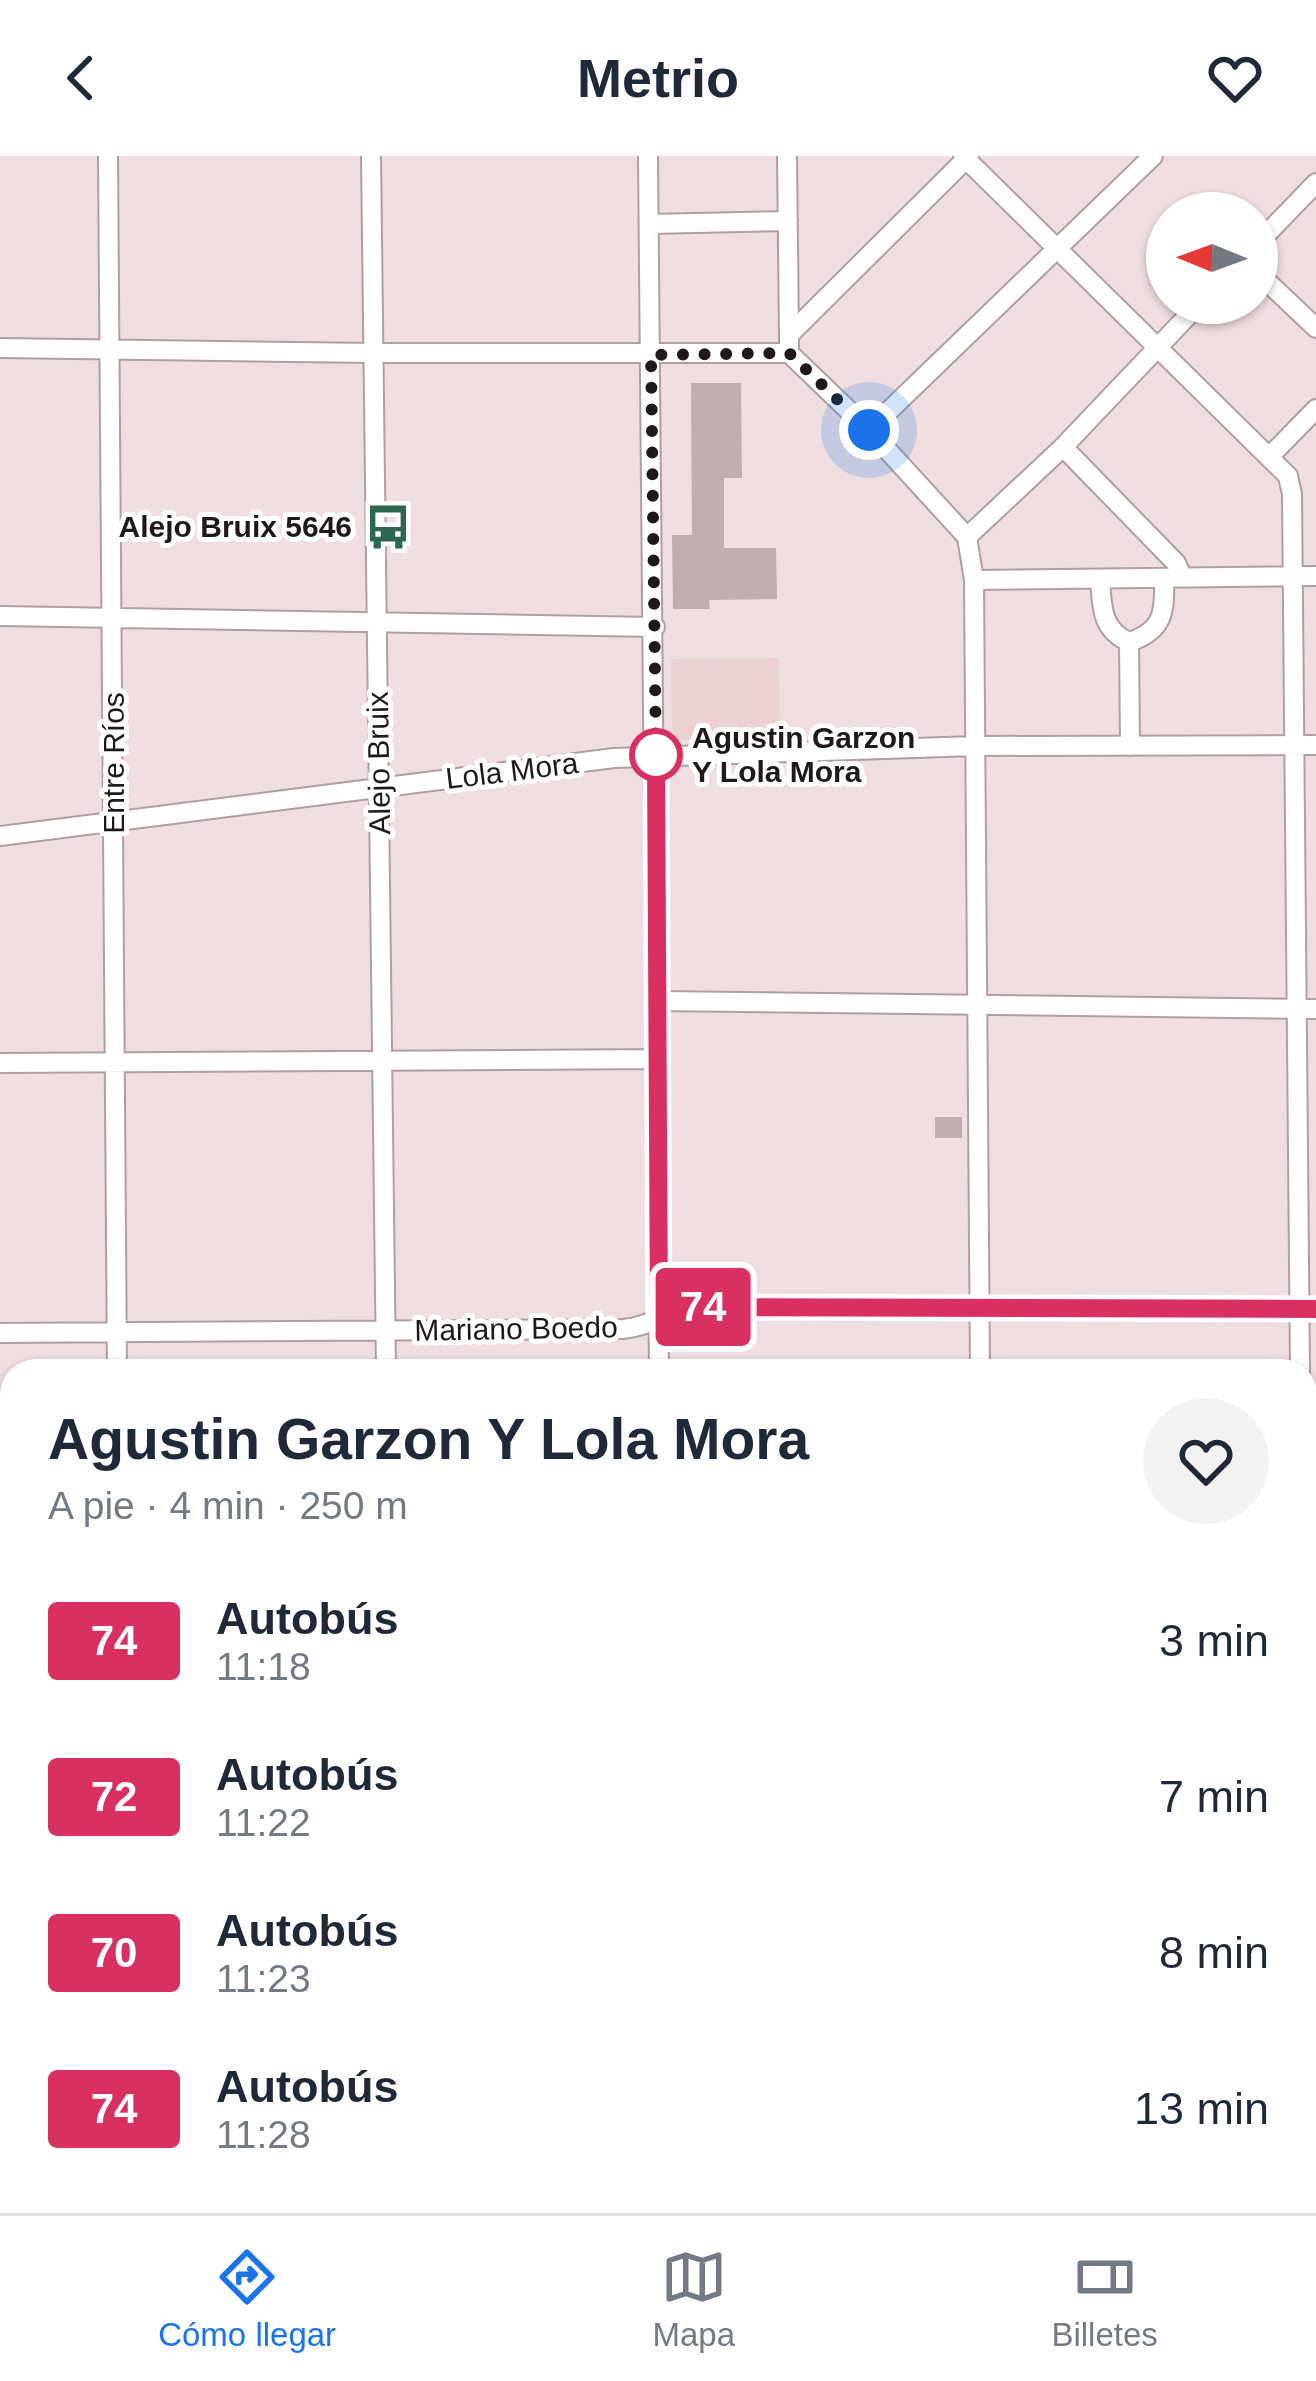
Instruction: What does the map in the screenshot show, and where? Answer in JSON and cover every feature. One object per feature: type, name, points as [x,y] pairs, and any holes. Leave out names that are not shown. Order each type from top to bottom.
[{"type":"street","name":"Entre Ríos","points":[[108,156],[118,1359]]},
{"type":"street","name":"Alejo Bruix","points":[[371,156],[386,1359]]},
{"type":"street","points":[[648,156],[659,1359]]},
{"type":"street","points":[[787,156],[789,344],[967,537],[974,580],[980,1359]]},
{"type":"street","points":[[869,430],[1153,156]]},
{"type":"street","points":[[0,348],[651,355],[789,344],[966,157],[1288,476],[1306,1009],[1308,1309],[1302,1359]]},
{"type":"street","points":[[1278,222],[1316,183]]},
{"type":"street","points":[[649,224],[788,221]]},
{"type":"street","points":[[1278,292],[1316,328]]},
{"type":"street","points":[[967,537],[1063,447],[1180,324]]},
{"type":"street","points":[[1270,456],[1316,409]]},
{"type":"street","points":[[1063,447],[1176,563],[1158,627],[1147,637],[1130,642],[1114,635],[1106,624],[1100,579]]},
{"type":"street","points":[[974,580],[1316,576]]},
{"type":"street","points":[[0,616],[655,627]]},
{"type":"street","points":[[1130,642],[1130,746]]},
{"type":"street","name":"Lola Mora","points":[[0,836],[656,755],[975,746],[1316,745]]},
{"type":"street","points":[[659,1000],[1306,1009]]},
{"type":"street","points":[[0,1063],[659,1059]]},
{"type":"street","name":"Mariano Boedo","points":[[0,1333],[623,1329],[690,1307],[1308,1309]]},
{"type":"shaded area","points":[[779,658],[780,738],[679,739],[672,731],[671,659]]},
{"type":"building","points":[[691,383],[741,383],[742,478],[724,478],[724,548],[776,548],[777,599],[709,600],[710,609],[673,609],[672,535],[692,535]]},
{"type":"building","points":[[935,1117],[962,1117],[962,1138],[935,1138]]},
{"type":"bus line","name":"74","points":[[656,755],[659,1320],[690,1307],[1316,1309]]},
{"type":"place","name":"Alejo Bruix 5646","points":[[388,527]]},
{"type":"place","name":"Agustin Garzon Y Lola Mora","points":[[656,755]]},
{"type":"route","points":[[656,755],[651,355],[789,353],[869,430]]}]
